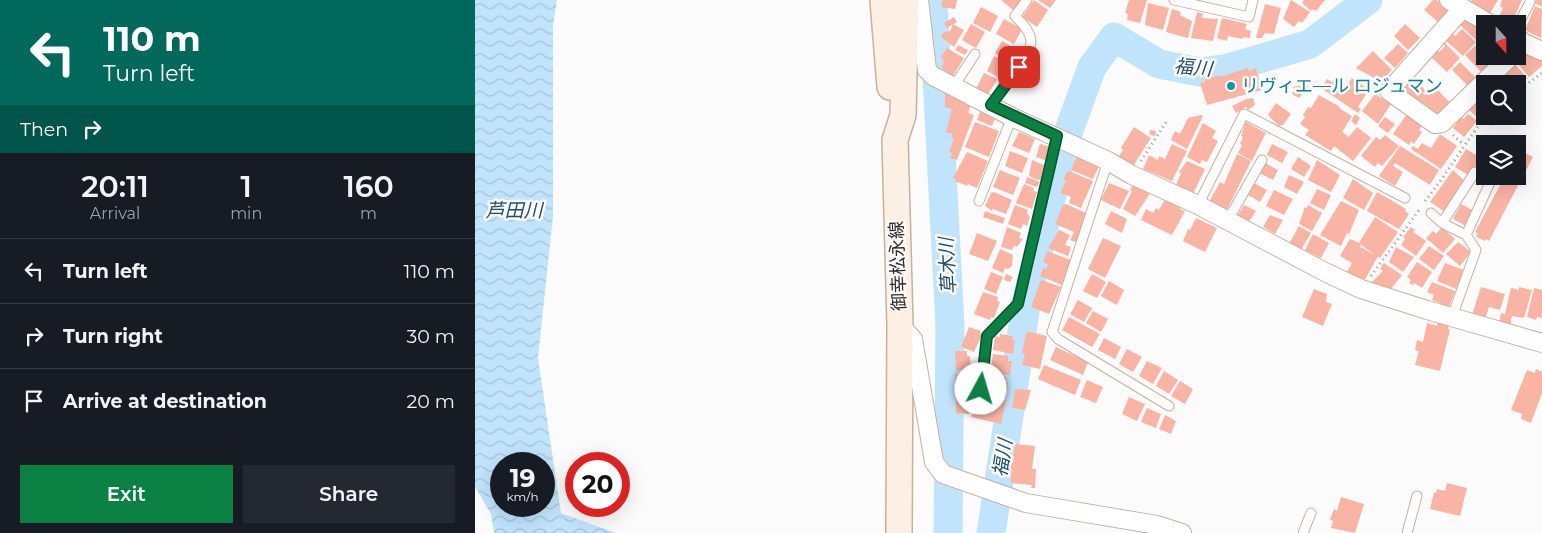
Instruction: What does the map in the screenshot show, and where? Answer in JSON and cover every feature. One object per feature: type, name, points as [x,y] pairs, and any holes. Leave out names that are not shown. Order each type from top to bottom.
[{"type":"main road","points":[[883,0],[895,140]]},
{"type":"main road","name":"御幸松永線","points":[[899,533],[900,325],[895,140],[903,115],[906,0]]},
{"type":"street","points":[[919,0],[927,70],[943,81],[1012,117],[1057,136],[1132,175],[1198,205],[1325,272],[1361,288],[1452,317],[1542,342]]},
{"type":"street","points":[[1476,15],[1458,4],[1389,91],[1435,124],[1442,123],[1502,65]]},
{"type":"street","points":[[1526,45],[1542,51]]},
{"type":"street","points":[[900,325],[913,339],[934,462],[947,475],[1025,503],[1157,525],[1182,533]]},
{"type":"lane","points":[[991,105],[1028,54],[1031,41],[1027,30],[1015,16],[1027,0]]},
{"type":"lane","points":[[1174,0],[1249,17],[1253,0]]},
{"type":"lane","points":[[1523,15],[1530,2]]},
{"type":"lane","points":[[943,81],[975,54]]},
{"type":"lane","points":[[1198,205],[1244,114],[1405,198]]},
{"type":"lane","points":[[979,201],[1012,117]]},
{"type":"lane","points":[[981,389],[987,336],[1018,304],[1057,136]]},
{"type":"lane","points":[[1227,220],[1262,160]]},
{"type":"lane","points":[[1108,161],[1052,332],[1058,339],[1169,406]]},
{"type":"lane","points":[[1442,223],[1475,172]]},
{"type":"lane","points":[[1466,235],[1489,185]]},
{"type":"lane","points":[[1431,214],[1460,234],[1466,235],[1476,250],[1452,317]]},
{"type":"lane","points":[[1407,533],[1417,496]]},
{"type":"lane","points":[[1303,533],[1311,513]]},
{"type":"path","points":[[1526,85],[1542,73]]},
{"type":"path","points":[[1132,175],[1166,122]]},
{"type":"water","name":"芦田川","points":[[475,0],[557,0],[553,25],[553,216],[538,358],[552,452],[490,452],[490,512],[475,487]]},
{"type":"water","name":"芦田川","points":[[555,473],[561,513],[565,514],[565,517],[572,517],[616,533],[494,533],[491,517],[555,517]]},
{"type":"building","points":[[943,0],[957,0],[955,9],[941,7]]},
{"type":"building","points":[[1001,0],[1024,0],[1014,11]]},
{"type":"building","points":[[1034,0],[1048,10],[1037,27],[1022,17]]},
{"type":"building","points":[[1038,0],[1056,0],[1050,8]]},
{"type":"building","points":[[1129,0],[1147,0],[1140,23],[1127,20],[1128,14],[1125,13]]},
{"type":"building","points":[[1291,0],[1310,12],[1302,23],[1299,21],[1294,27],[1283,19]]},
{"type":"building","points":[[1304,0],[1325,0],[1316,11],[1313,9],[1311,11],[1302,3]]},
{"type":"building","points":[[1433,0],[1437,0],[1450,12],[1439,23],[1424,10]]},
{"type":"building","points":[[1472,0],[1498,0],[1490,13],[1470,2]]},
{"type":"building","points":[[1502,0],[1522,0],[1515,15],[1500,15],[1503,8],[1500,6]]},
{"type":"building","points":[[1536,0],[1542,0],[1542,7],[1535,3]]},
{"type":"building","points":[[1148,3],[1169,8],[1163,30],[1145,25]]},
{"type":"building","points":[[1265,4],[1281,8],[1274,34],[1265,33],[1262,38],[1256,38]]},
{"type":"building","points":[[1535,6],[1542,9],[1541,38],[1526,30]]},
{"type":"building","points":[[981,7],[998,16],[990,32],[973,23]]},
{"type":"building","points":[[1172,9],[1181,12],[1180,15],[1192,21],[1188,38],[1166,32]]},
{"type":"building","points":[[1197,12],[1203,14],[1202,18],[1218,19],[1213,41],[1191,38]]},
{"type":"building","points":[[954,17],[957,22],[947,28],[944,23]]},
{"type":"building","points":[[1222,18],[1247,24],[1245,29],[1251,31],[1250,38],[1243,37],[1243,39],[1228,36],[1227,41],[1217,38]]},
{"type":"building","points":[[1467,18],[1476,23],[1476,40],[1459,24]]},
{"type":"building","points":[[1004,19],[1022,29],[1014,44],[996,34]]},
{"type":"building","points":[[953,24],[964,30],[954,47],[941,37],[944,32],[950,31]]},
{"type":"building","points":[[971,24],[985,32],[976,48],[962,40]]},
{"type":"building","points":[[1405,24],[1420,38],[1408,50],[1394,36]]},
{"type":"building","points":[[1462,29],[1476,42],[1463,56],[1444,39],[1451,32],[1455,36]]},
{"type":"building","points":[[1442,40],[1460,58],[1447,72],[1429,55],[1436,48],[1439,52],[1445,46]]},
{"type":"building","points":[[1002,41],[1020,51],[1013,63],[995,53]]},
{"type":"building","points":[[1398,44],[1408,53],[1395,68],[1384,58]]},
{"type":"building","points":[[958,45],[968,50],[965,55],[955,50]]},
{"type":"building","points":[[1476,45],[1476,65],[1493,65],[1483,74],[1465,55]]},
{"type":"building","points":[[947,48],[964,58],[953,76],[941,67],[944,62],[941,57]]},
{"type":"building","points":[[1534,48],[1542,57],[1542,66],[1529,77],[1519,65],[1526,65],[1526,54]]},
{"type":"building","points":[[1373,51],[1392,70],[1382,80],[1376,75],[1374,78],[1356,68]]},
{"type":"building","points":[[994,56],[1009,64],[1001,79],[987,71]]},
{"type":"building","points":[[1460,62],[1476,78],[1476,82],[1470,88],[1452,70]]},
{"type":"building","points":[[1516,65],[1524,75],[1504,75]]},
{"type":"building","name":"リヴィエ―ル ロジュマン","points":[[1248,68],[1249,71],[1256,68],[1262,90],[1207,105],[1200,83],[1205,82],[1205,79],[1220,75],[1220,77]]},
{"type":"building","points":[[984,73],[997,79],[988,95],[976,89]]},
{"type":"building","points":[[1413,77],[1426,91],[1423,93],[1425,95],[1434,86],[1453,106],[1438,117],[1424,103],[1421,106],[1399,84]]},
{"type":"building","points":[[1335,78],[1347,86],[1352,78],[1369,90],[1358,107],[1361,109],[1358,113],[1321,88],[1327,79],[1332,82]]},
{"type":"building","points":[[1307,84],[1309,90],[1299,98],[1292,94],[1295,89],[1293,87]]},
{"type":"building","points":[[945,93],[971,104],[968,113],[974,115],[957,160],[950,158],[952,153],[949,152],[954,139],[951,138],[953,134],[946,132],[952,109],[945,107]]},
{"type":"building","points":[[1375,94],[1391,104],[1378,124],[1362,111]]},
{"type":"building","points":[[1319,95],[1352,116],[1342,132],[1349,137],[1357,127],[1371,138],[1353,161],[1334,146],[1331,151],[1305,135],[1309,130],[1300,124],[1305,117],[1303,115],[1308,107],[1311,108]]},
{"type":"building","points":[[1253,98],[1255,105],[1248,110],[1246,107],[1236,113],[1232,106],[1246,99]]},
{"type":"building","points":[[1276,103],[1291,114],[1283,125],[1279,126],[1268,115]]},
{"type":"building","points":[[1476,104],[1476,116],[1469,110]]},
{"type":"building","points":[[980,112],[995,118],[992,126],[977,120]]},
{"type":"building","points":[[1355,114],[1360,118],[1356,125],[1351,121]]},
{"type":"building","points":[[1407,114],[1423,124],[1419,130],[1422,132],[1414,144],[1411,141],[1409,145],[1393,134]]},
{"type":"building","points":[[1468,114],[1476,122],[1464,137],[1453,128],[1461,117],[1464,119]]},
{"type":"building","points":[[1203,116],[1187,149],[1171,140],[1175,131],[1180,134],[1188,118]]},
{"type":"building","points":[[1385,117],[1395,124],[1388,133],[1378,126]]},
{"type":"building","points":[[975,122],[999,131],[989,157],[965,147]]},
{"type":"building","points":[[1246,122],[1266,133],[1252,161],[1238,153],[1242,145],[1240,144],[1243,137],[1241,136]]},
{"type":"building","points":[[1203,123],[1216,131],[1212,138],[1218,141],[1207,162],[1202,160],[1200,164],[1187,157]]},
{"type":"building","points":[[1134,127],[1151,138],[1133,166],[1119,156],[1123,150],[1121,148]]},
{"type":"building","points":[[1150,130],[1156,131],[1155,136],[1149,134]]},
{"type":"building","points":[[1019,132],[1035,139],[1029,153],[1012,146]]},
{"type":"building","points":[[1440,134],[1457,146],[1441,169],[1411,149],[1413,146],[1418,149],[1422,143],[1431,148]]},
{"type":"building","points":[[1385,135],[1399,146],[1382,166],[1378,163],[1375,167],[1361,156],[1376,137],[1380,140]]},
{"type":"building","points":[[1040,144],[1051,147],[1047,161],[1036,157]]},
{"type":"building","points":[[1172,144],[1187,151],[1172,181],[1143,169],[1149,155],[1158,160],[1159,156],[1165,159]]},
{"type":"building","points":[[1272,144],[1288,152],[1282,163],[1267,155]]},
{"type":"building","points":[[1400,146],[1439,170],[1430,185],[1395,163],[1393,166],[1403,172],[1395,186],[1379,176]]},
{"type":"building","points":[[1466,149],[1476,155],[1476,166],[1470,176],[1455,167]]},
{"type":"building","points":[[1010,151],[1028,158],[1022,173],[1005,166]]},
{"type":"building","points":[[967,152],[988,161],[977,188],[955,181],[956,179],[953,178]]},
{"type":"building","points":[[1526,153],[1533,157],[1526,170]]},
{"type":"building","points":[[1237,154],[1251,161],[1226,212],[1209,202],[1220,182],[1224,184]]},
{"type":"building","points":[[1077,156],[1099,166],[1093,179],[1071,170]]},
{"type":"building","points":[[1298,157],[1311,166],[1304,177],[1291,169]]},
{"type":"building","points":[[1032,160],[1044,165],[1041,179],[1038,180],[1029,176]]},
{"type":"building","points":[[1317,160],[1340,175],[1331,192],[1308,180]]},
{"type":"building","points":[[1187,161],[1205,169],[1193,194],[1176,185],[1181,173],[1179,172]]},
{"type":"building","points":[[1263,162],[1278,170],[1273,180],[1258,172]]},
{"type":"building","points":[[1000,170],[1020,178],[1013,195],[993,187]]},
{"type":"building","points":[[1453,170],[1466,182],[1445,212],[1430,202]]},
{"type":"building","points":[[1069,171],[1093,181],[1081,208],[1069,203],[1071,197],[1060,193],[1066,181],[1063,180]]},
{"type":"building","points":[[1289,175],[1304,182],[1297,194],[1284,187]]},
{"type":"building","points":[[1027,177],[1040,182],[1037,187],[1025,183]]},
{"type":"building","points":[[1353,179],[1373,193],[1364,210],[1343,198]]},
{"type":"building","points":[[1109,183],[1129,191],[1120,209],[1101,200]]},
{"type":"building","points":[[1254,183],[1267,190],[1260,202],[1248,195]]},
{"type":"building","points":[[1024,184],[1034,188],[1033,191],[1037,192],[1032,209],[1016,203]]},
{"type":"building","points":[[1133,184],[1151,192],[1135,216],[1123,209],[1132,191],[1130,190]]},
{"type":"building","points":[[1500,185],[1518,185],[1489,241],[1476,237],[1478,233],[1475,232]]},
{"type":"building","points":[[1317,189],[1331,195],[1324,210],[1310,203]]},
{"type":"building","points":[[1274,190],[1293,199],[1284,215],[1266,206]]},
{"type":"building","points":[[994,192],[1012,200],[1006,214],[993,209],[992,211],[985,206],[991,193]]},
{"type":"building","points":[[1377,192],[1406,209],[1405,211],[1409,214],[1399,229],[1367,211]]},
{"type":"building","points":[[1165,199],[1185,211],[1172,235],[1141,220],[1146,209],[1153,213],[1156,208],[1159,210]]},
{"type":"building","points":[[1341,201],[1359,210],[1349,234],[1347,233],[1341,246],[1320,235]]},
{"type":"building","points":[[1066,204],[1086,213],[1082,222],[1086,224],[1078,243],[1070,240],[1074,232],[1055,224],[1063,205]]},
{"type":"building","points":[[1461,204],[1476,212],[1468,227],[1453,219]]},
{"type":"building","points":[[1015,205],[1028,210],[1027,213],[1030,217],[1027,226],[1023,224],[1021,229],[1008,224]]},
{"type":"building","points":[[1244,205],[1256,211],[1247,225],[1236,218]]},
{"type":"building","points":[[1308,205],[1322,213],[1312,231],[1299,224],[1305,207],[1307,208]]},
{"type":"building","points":[[985,211],[1005,218],[1003,224],[983,217]]},
{"type":"building","points":[[1111,211],[1127,219],[1122,233],[1105,224]]},
{"type":"building","points":[[1270,215],[1283,220],[1275,234],[1263,227]]},
{"type":"building","points":[[1375,217],[1398,232],[1380,258],[1378,256],[1363,283],[1346,274],[1352,263],[1340,256],[1350,239],[1359,243]],"holes":[[[1361,245],[1375,254],[1360,247]]]},
{"type":"building","points":[[1196,218],[1217,228],[1205,252],[1183,241],[1188,229],[1190,230]]},
{"type":"building","points":[[1299,226],[1311,233],[1301,250],[1289,244]]},
{"type":"building","points":[[1007,227],[1021,233],[1019,238],[1023,239],[1012,250],[1001,247]]},
{"type":"building","points":[[1411,227],[1415,230],[1413,232],[1426,241],[1416,256],[1401,245],[1405,239],[1403,237]]},
{"type":"building","points":[[1442,227],[1455,239],[1443,253],[1426,238],[1433,231],[1436,234]]},
{"type":"building","points":[[1059,230],[1070,235],[1065,245],[1071,247],[1068,256],[1048,248]]},
{"type":"building","points":[[977,233],[997,241],[988,261],[969,254]]},
{"type":"building","points":[[1313,234],[1329,243],[1321,258],[1305,250]]},
{"type":"building","points":[[1103,238],[1121,246],[1105,278],[1088,269]]},
{"type":"building","points":[[1458,242],[1471,252],[1460,266],[1446,254]]},
{"type":"building","points":[[1429,246],[1444,256],[1434,270],[1419,259]]},
{"type":"building","points":[[1396,247],[1414,257],[1403,272],[1389,262]]},
{"type":"building","points":[[1000,249],[1013,255],[1012,266],[1008,269],[1005,268],[1003,273],[992,268]]},
{"type":"building","points":[[1047,251],[1071,260],[1062,285],[1040,276],[1043,268],[1046,269],[1048,264],[1043,262]]},
{"type":"building","points":[[1417,262],[1432,272],[1422,288],[1414,283],[1413,285],[1409,283],[1411,280],[1407,277]]},
{"type":"building","points":[[1384,263],[1402,275],[1391,289],[1388,287],[1386,290],[1382,286],[1380,289],[1371,283],[1383,271],[1380,269]]},
{"type":"building","points":[[1445,263],[1464,270],[1456,289],[1437,281]]},
{"type":"building","points":[[991,272],[1003,277],[996,294],[984,289]]},
{"type":"building","points":[[1006,274],[1013,277],[1010,282],[1004,280]]},
{"type":"building","points":[[1092,274],[1106,282],[1097,298],[1083,291]]},
{"type":"building","points":[[1041,280],[1061,287],[1049,314],[1031,307]]},
{"type":"building","points":[[1109,281],[1124,290],[1117,305],[1101,296]]},
{"type":"building","points":[[1432,282],[1455,291],[1449,307],[1432,300],[1434,295],[1427,292]]},
{"type":"building","points":[[1481,287],[1505,294],[1500,310],[1489,307],[1485,319],[1472,315]]},
{"type":"building","points":[[1519,287],[1532,290],[1524,318],[1512,316],[1510,326],[1499,323],[1501,313],[1505,314],[1511,288],[1519,290]]},
{"type":"building","points":[[1534,288],[1542,290],[1542,318],[1537,317],[1536,320],[1527,317]]},
{"type":"building","points":[[1314,289],[1327,294],[1326,302],[1332,304],[1323,326],[1302,317]]},
{"type":"building","points":[[983,292],[998,297],[997,301],[1000,302],[994,318],[991,317],[990,320],[974,314]]},
{"type":"building","points":[[1078,300],[1092,308],[1084,322],[1070,314]]},
{"type":"building","points":[[1093,311],[1108,319],[1101,332],[1086,323]]},
{"type":"building","points":[[1069,317],[1100,334],[1092,347],[1062,330]]},
{"type":"building","points":[[1438,321],[1449,324],[1448,329],[1450,330],[1440,371],[1415,365],[1419,351],[1415,350],[1417,340],[1423,342],[1427,323],[1437,326]]},
{"type":"building","points":[[969,327],[981,331],[980,334],[982,335],[974,352],[961,347]]},
{"type":"building","points":[[1030,332],[1047,336],[1040,369],[1022,365],[1025,354],[1022,353],[1026,333]]},
{"type":"building","points":[[1000,334],[1013,336],[1012,340],[1015,341],[1013,354],[993,350],[995,336],[1000,337]]},
{"type":"building","points":[[1104,338],[1121,347],[1115,359],[1098,350]]},
{"type":"building","points":[[1056,347],[1088,362],[1083,375],[1050,360]]},
{"type":"building","points":[[1127,349],[1142,357],[1133,372],[1119,364]]},
{"type":"building","points":[[955,351],[967,351],[967,356],[970,356],[971,368],[956,371]]},
{"type":"building","points":[[993,354],[1008,356],[1008,361],[1012,361],[1010,375],[995,373],[995,368],[991,368]]},
{"type":"building","points":[[1147,361],[1162,368],[1153,384],[1139,376]]},
{"type":"building","points":[[1044,365],[1081,380],[1075,395],[1038,379]]},
{"type":"building","points":[[1536,369],[1542,372],[1542,393],[1531,423],[1521,419],[1522,414],[1511,410],[1527,370],[1535,373]]},
{"type":"building","points":[[1164,371],[1178,380],[1169,394],[1156,386]]},
{"type":"building","points":[[955,374],[965,374],[967,392],[955,394]]},
{"type":"building","points":[[991,375],[1006,377],[1005,383],[1008,383],[1006,397],[992,395],[993,390],[989,389]]},
{"type":"building","points":[[969,376],[974,376],[974,389],[969,389]]},
{"type":"building","points":[[1087,380],[1103,387],[1096,403],[1080,397]]},
{"type":"building","points":[[1180,381],[1193,389],[1185,404],[1171,396]]},
{"type":"building","points":[[1015,389],[1031,390],[1025,410],[1012,408]]},
{"type":"building","points":[[990,397],[1006,400],[1001,424],[971,417],[972,414],[979,414],[980,402]]},
{"type":"building","points":[[1129,397],[1145,404],[1137,421],[1122,414]]},
{"type":"building","points":[[956,399],[977,399],[977,411],[969,411],[969,414],[956,413]]},
{"type":"building","points":[[1147,408],[1161,414],[1156,428],[1141,422]]},
{"type":"building","points":[[1165,415],[1176,421],[1171,434],[1159,429]]},
{"type":"building","points":[[1015,444],[1035,446],[1032,469],[1036,469],[1035,488],[1031,488],[1032,485],[1011,483],[1011,462],[1013,462]]},
{"type":"building","points":[[1447,483],[1467,488],[1460,516],[1430,509],[1434,492],[1436,493],[1437,489],[1445,491]]},
{"type":"building","points":[[1341,497],[1364,504],[1355,533],[1331,528],[1333,521],[1330,520],[1334,509],[1337,511]]},
{"type":"waterway","name":"草木川","points":[[933,0],[950,326],[948,533]]},
{"type":"waterway","name":"福川","points":[[1068,133],[1092,67],[1114,37],[1159,64],[1200,72],[1225,69],[1310,44],[1368,0]]},
{"type":"waterway","name":"福川","points":[[991,533],[1027,299],[1063,149]]},
{"type":"place","name":"リヴィエ―ル ロジュマン","points":[[1231,86]]},
{"type":"route","points":[[981,389],[987,336],[1018,304],[1057,136],[1012,117],[991,105],[1019,67]]}]
